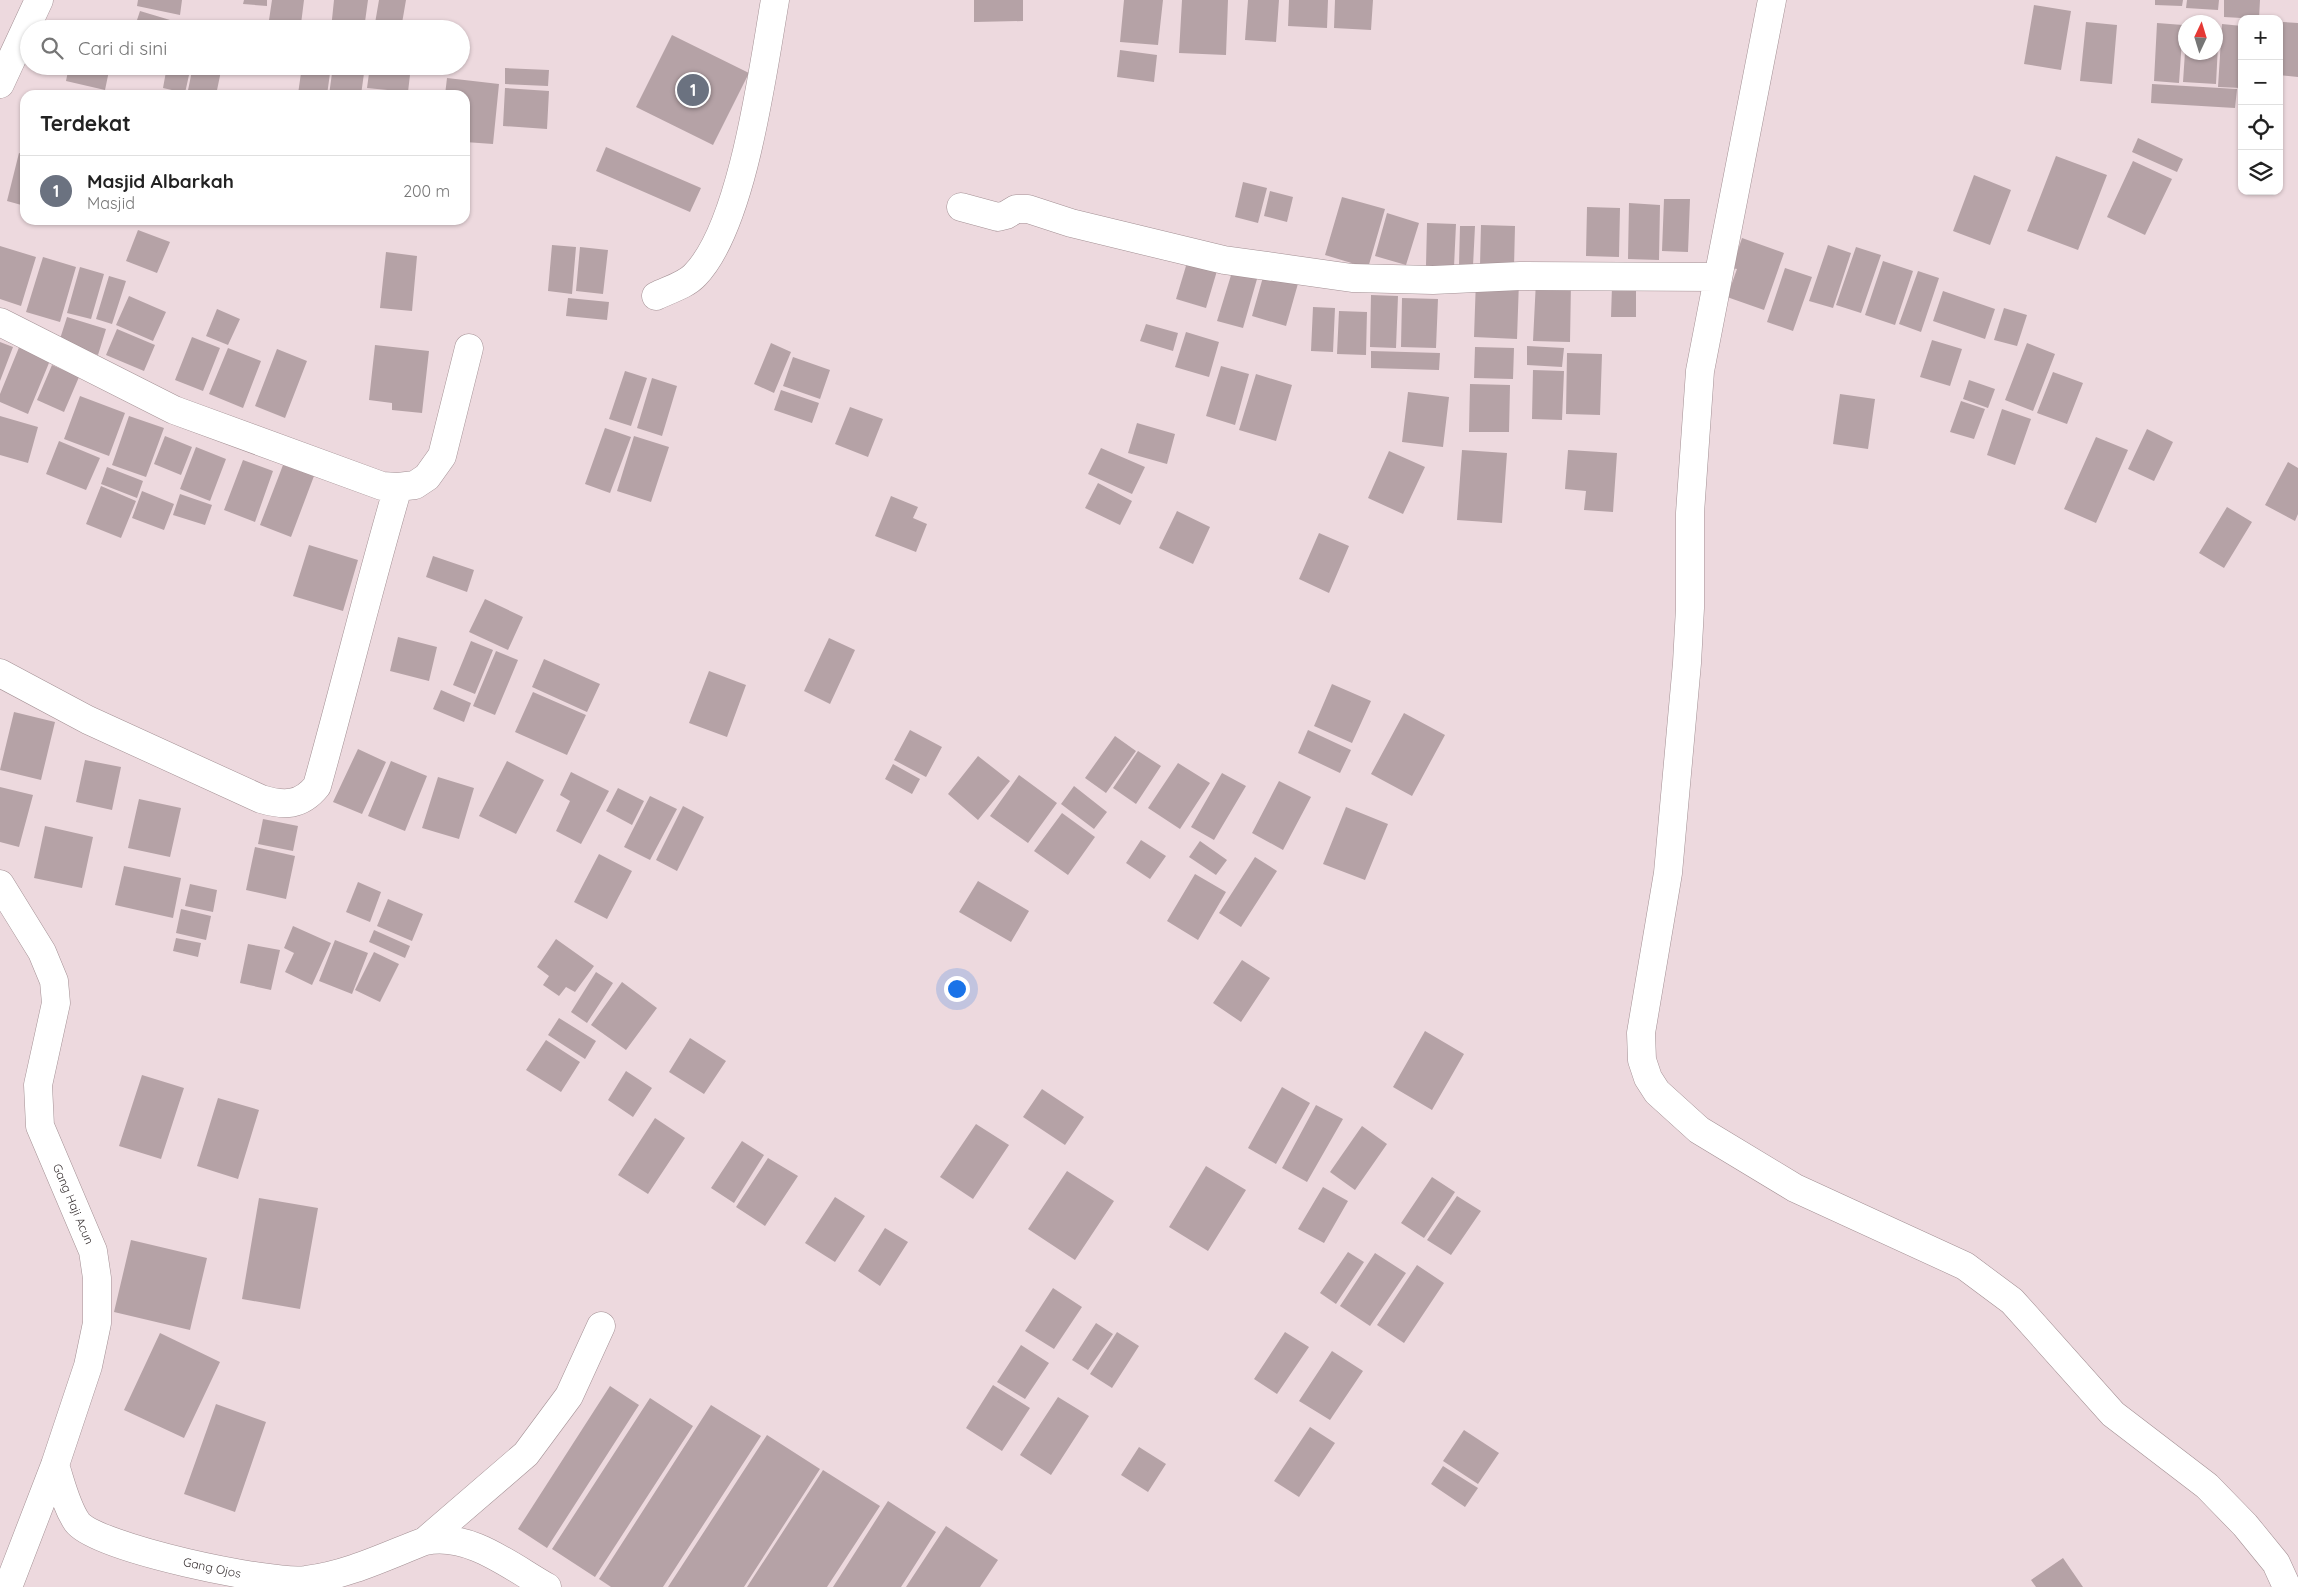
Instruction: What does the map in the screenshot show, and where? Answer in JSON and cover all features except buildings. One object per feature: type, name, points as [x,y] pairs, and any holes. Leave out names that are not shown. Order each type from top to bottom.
[{"type":"street","points":[[30,20],[39,0]]},
{"type":"street","points":[[656,296],[695,276],[715,247],[738,184],[758,96],[775,0]]},
{"type":"street","points":[[1772,0],[1704,342],[1696,411],[1690,513],[1690,608],[1687,663],[1668,873],[1641,1033],[1642,1060],[1648,1078],[1657,1092],[1699,1130],[1795,1188],[1965,1266],[2012,1301],[2113,1414],[2207,1486],[2245,1525],[2276,1563],[2287,1587]]},
{"type":"street","points":[[0,84],[20,41]]},
{"type":"street","points":[[961,207],[998,217],[1016,209],[1028,209],[1071,223],[1224,260],[1352,278],[1408,280],[1520,276],[1717,277]]},
{"type":"street","points":[[0,322],[174,410],[382,486],[398,487],[415,485],[427,477],[442,456],[469,348]]},
{"type":"street","points":[[0,673],[88,720],[261,799],[286,804],[301,801],[309,796],[317,786],[356,645],[369,585],[398,487]]},
{"type":"street","name":"Gang Haji Acun","points":[[0,884],[42,952],[54,981],[56,1003],[38,1085],[40,1126],[93,1250],[97,1278],[97,1323],[90,1358],[54,1465],[8,1587]]},
{"type":"street","points":[[425,1540],[526,1454],[569,1396],[601,1326]]},
{"type":"street","name":"Gang Ojos","points":[[54,1465],[78,1523],[93,1534],[178,1561],[242,1575],[274,1580],[304,1581],[338,1576],[425,1540],[452,1538],[473,1545],[547,1587]]},
{"type":"place","name":"Masjid Albarkah","points":[[693,90]]}]
